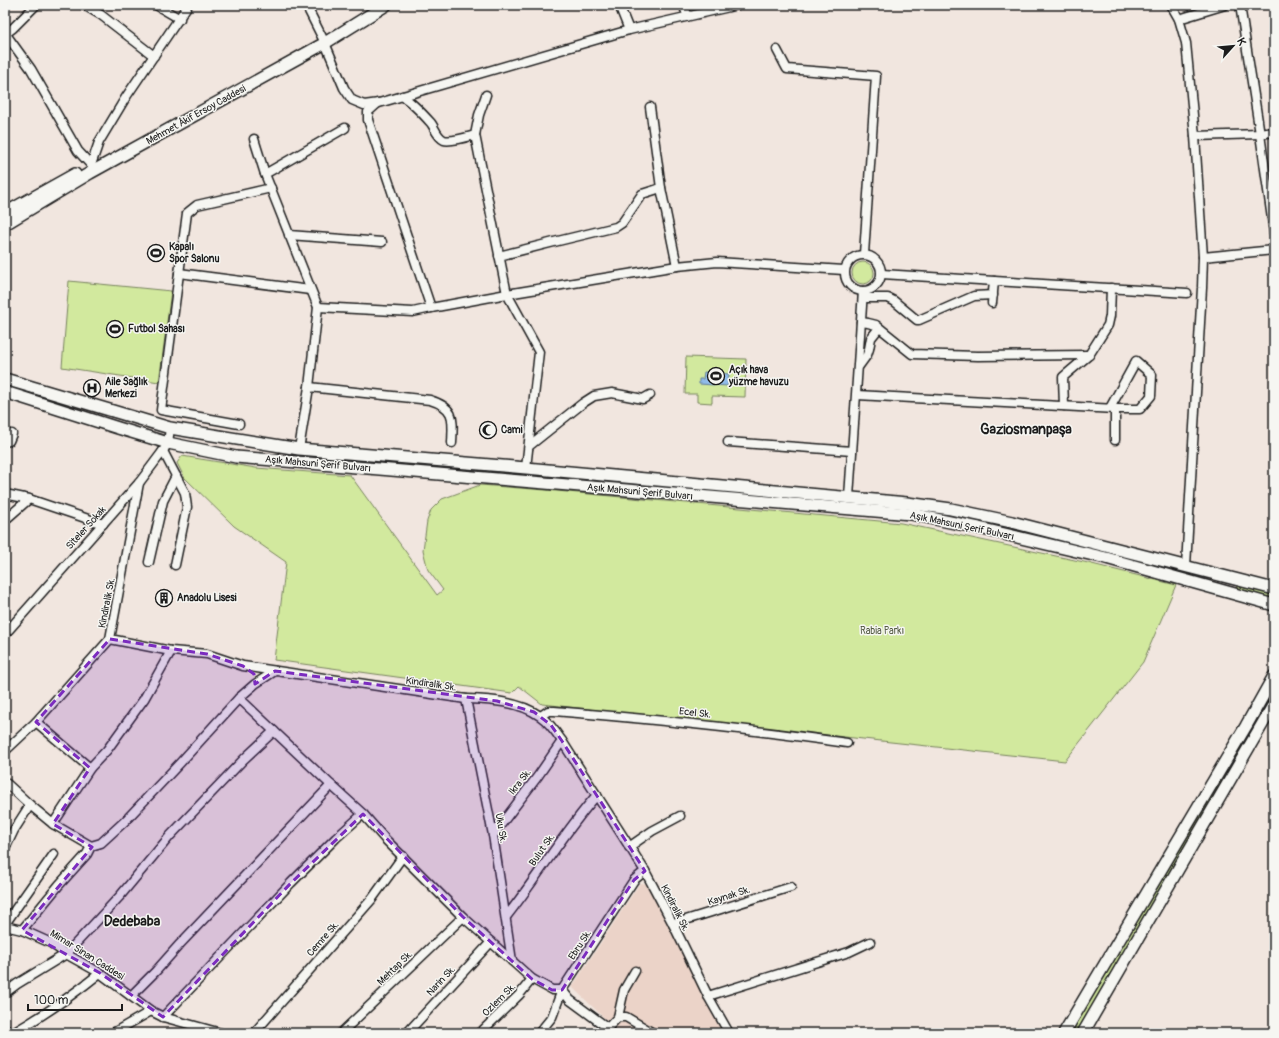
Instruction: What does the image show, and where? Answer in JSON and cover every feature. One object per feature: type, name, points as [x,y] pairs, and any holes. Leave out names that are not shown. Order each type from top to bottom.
[{"type":"main road","name":"Mehmet Âkif Ersoy Caddesi","points":[[5,213],[323,40],[375,5]]},
{"type":"main road","name":"Mehmet Âkif Ersoy Caddesi","points":[[5,224],[90,173],[386,5]]},
{"type":"main road","name":"Aşık Mahsuni Şerif Bulvarı","points":[[5,379],[170,428],[300,449],[907,502],[951,509],[1012,522],[1274,589]]},
{"type":"main road","name":"Aşık Mahsuni Şerif Bulvarı","points":[[5,392],[118,428],[166,447],[236,457],[911,514],[979,528],[1106,558],[1274,605]]},
{"type":"main road","points":[[1064,1033],[1246,726],[1274,676]]},
{"type":"main road","points":[[1083,1033],[1274,704]]},
{"type":"street","points":[[36,5],[13,28],[5,33],[30,69],[78,152],[91,165],[99,142],[126,97],[188,5]]},
{"type":"street","points":[[84,5],[101,15],[154,56]]},
{"type":"street","points":[[156,5],[180,19]]},
{"type":"street","points":[[306,5],[344,88],[352,100],[364,105],[379,103],[629,30],[688,16],[712,8],[738,5]]},
{"type":"street","points":[[619,5],[629,30]]},
{"type":"street","points":[[683,5],[688,16]]},
{"type":"street","points":[[1171,5],[1179,19],[1186,43],[1203,257],[1186,566]]},
{"type":"street","points":[[1179,19],[1225,5]]},
{"type":"street","points":[[1240,5],[1274,233]]},
{"type":"street","points":[[778,50],[787,69],[876,76],[864,254]]},
{"type":"street","points":[[486,95],[479,115],[475,135],[499,256],[507,294],[539,352],[526,468]]},
{"type":"street","points":[[402,96],[411,102],[431,123],[438,135],[444,140],[475,135]]},
{"type":"street","points":[[379,103],[368,112],[368,120],[431,308]]},
{"type":"street","points":[[650,107],[662,188],[677,266]]},
{"type":"street","points":[[265,174],[345,128]]},
{"type":"street","points":[[1194,136],[1260,134],[1274,132]]},
{"type":"street","points":[[254,139],[270,188],[318,307],[300,449]]},
{"type":"street","points":[[239,424],[161,410],[188,213],[197,205],[270,188]]},
{"type":"street","points":[[499,256],[616,227],[622,223],[642,194],[662,188]]},
{"type":"street","points":[[290,235],[382,242]]},
{"type":"street","points":[[1203,257],[1274,250]]},
{"type":"street","points":[[863,295],[876,286],[882,274],[881,268],[876,260],[864,254],[851,258],[847,263],[844,270],[845,278],[848,284],[863,295],[888,298],[894,301],[917,320],[974,296],[992,299],[994,281]]},
{"type":"street","points":[[318,307],[413,312],[507,294],[677,266],[717,262],[844,270]]},
{"type":"street","points":[[179,273],[310,290]]},
{"type":"street","points":[[882,274],[1187,293]]},
{"type":"street","points":[[1064,406],[1064,377],[1089,355],[1108,326],[1112,288]]},
{"type":"street","points":[[849,497],[863,295]]},
{"type":"street","points":[[861,322],[868,322],[879,328],[912,354],[978,356],[1089,355]]},
{"type":"street","points":[[859,366],[867,355],[872,338],[879,328]]},
{"type":"street","points":[[857,395],[1064,406],[1113,408],[1140,409],[1151,396],[1152,375],[1136,361],[1113,408],[1116,440]]},
{"type":"street","points":[[309,386],[430,400],[441,404],[449,410],[453,422],[452,443]]},
{"type":"street","points":[[529,446],[594,396],[612,393],[643,399],[650,395]]},
{"type":"street","points":[[170,428],[166,447],[176,476],[186,493],[186,507],[175,564]]},
{"type":"street","points":[[5,442],[9,441],[12,434]]},
{"type":"street","points":[[728,442],[852,450]]},
{"type":"street","name":"Siteler Sokak","points":[[7,629],[139,483],[166,447]]},
{"type":"street","points":[[149,562],[163,501],[176,476]]},
{"type":"street","name":"Kindiralik Sk.","points":[[139,483],[110,640],[171,651],[208,654],[243,666],[466,699],[497,701],[523,707],[541,716],[562,741],[645,871],[708,996],[729,1033]]},
{"type":"street","points":[[5,494],[29,499],[103,524]]},
{"type":"street","points":[[5,520],[29,499]]},
{"type":"street","points":[[5,751],[36,722],[110,640]]},
{"type":"street","points":[[53,824],[90,768],[106,750],[144,699],[171,651]]},
{"type":"street","points":[[243,666],[254,674],[255,684]]},
{"type":"street","points":[[22,930],[87,854],[91,846],[100,843],[125,822],[239,698],[255,684],[275,670]]},
{"type":"street","points":[[239,698],[363,814],[385,839],[463,917],[532,979],[552,990],[562,990],[570,1000],[605,1031],[618,1017],[624,990],[635,971]]},
{"type":"street","name":"Uku Sk.","points":[[466,699],[492,835],[512,961]]},
{"type":"street","name":"Ecel Sk.","points":[[541,716],[548,711],[554,711],[659,719],[772,732],[847,743]]},
{"type":"street","points":[[36,722],[90,768]]},
{"type":"street","points":[[5,993],[23,980],[66,954],[109,908],[170,836],[244,759],[274,731]]},
{"type":"street","name":"Ikra Sk.","points":[[492,835],[538,776],[562,741]]},
{"type":"street","points":[[5,782],[53,824],[91,846]]},
{"type":"street","points":[[131,996],[331,785]]},
{"type":"street","name":"Bulut Sk.","points":[[506,917],[524,895],[580,814],[597,795]]},
{"type":"street","points":[[5,849],[14,830],[30,805]]},
{"type":"street","points":[[163,1017],[311,862],[363,814]]},
{"type":"street","points":[[629,846],[652,831],[680,816]]},
{"type":"street","points":[[5,925],[54,854]]},
{"type":"street","name":"Cemre Sk.","points":[[254,1033],[372,899],[403,856]]},
{"type":"street","name":"Ebru Sk.","points":[[539,1033],[552,1017],[562,990],[634,880],[645,871]]},
{"type":"street","name":"Kaynak Sk.","points":[[673,924],[791,887]]},
{"type":"street","name":"Mehtap Sk.","points":[[341,1033],[463,917]]},
{"type":"street","name":"Mimar Sinan Caddesi","points":[[5,925],[22,930],[50,943],[66,954],[100,973],[151,1011],[163,1017],[221,1033]]},
{"type":"street","name":"Narin Sk.","points":[[407,1033],[491,942]]},
{"type":"street","points":[[708,996],[850,952],[870,942]]},
{"type":"street","points":[[13,1033],[41,1017],[72,996],[100,973]]},
{"type":"street","name":"Ozlem Sk.","points":[[480,1033],[519,996],[532,979]]},
{"type":"street","points":[[113,1033],[151,1011]]},
{"type":"street","points":[[618,1017],[626,1017],[653,1033]]},
{"type":"street","points":[[5,1029],[9,1033]]},
{"type":"highlighted area","points":[[110,639],[207,654],[243,666],[254,674],[255,684],[275,671],[497,701],[534,712],[551,725],[645,871],[634,880],[562,990],[552,990],[532,979],[463,917],[363,814],[291,883],[163,1017],[100,973],[22,930],[92,847],[53,824],[90,768],[36,722]]},
{"type":"shaded area","points":[[640,883],[648,884],[723,1033],[620,1033],[572,987]]},
{"type":"green space","points":[[863,262],[871,265],[874,273],[871,281],[863,284],[855,281],[852,273],[855,265]]},
{"type":"green space","name":"Futbol Sahası","points":[[69,281],[171,291],[159,382],[62,367]]},
{"type":"green space","name":"Açık hava yüzme havuzu","points":[[686,357],[746,359],[745,397],[712,396],[712,403],[697,402],[697,394],[685,394]]},
{"type":"green space","name":"Rabia Parkı","points":[[182,456],[256,468],[350,475],[437,595],[443,590],[428,570],[423,550],[427,521],[431,510],[442,499],[480,485],[901,523],[1084,562],[1176,585],[1143,662],[1065,761],[542,704],[519,686],[512,693],[274,660],[286,562],[234,526],[184,477],[177,463]]},
{"type":"green space","points":[[1238,583],[1274,593],[1272,599],[1236,589]]},
{"type":"green space","points":[[1274,683],[1274,697],[1076,1033],[1070,1033]]},
{"type":"water","name":"Açık hava yüzme havuzu","points":[[704,372],[729,374],[728,386],[699,384],[699,379],[703,379]]},
{"type":"place","name":"Kapalı Spor Salonu","points":[[156,253]]},
{"type":"place","name":"Futbol Sahası","points":[[115,329]]},
{"type":"place","name":"Açık hava yüzme havuzu","points":[[716,376]]},
{"type":"place","name":"Aile Sağlık Merkezi","points":[[92,388]]},
{"type":"place","name":"Cami","points":[[488,430]]},
{"type":"place","name":"Anadolu Lisesi","points":[[164,598]]},
{"type":"district","name":"Gaziosmanpaşa","points":[[1026,429]]},
{"type":"district","name":"Dedebaba","points":[[132,921]]}]
